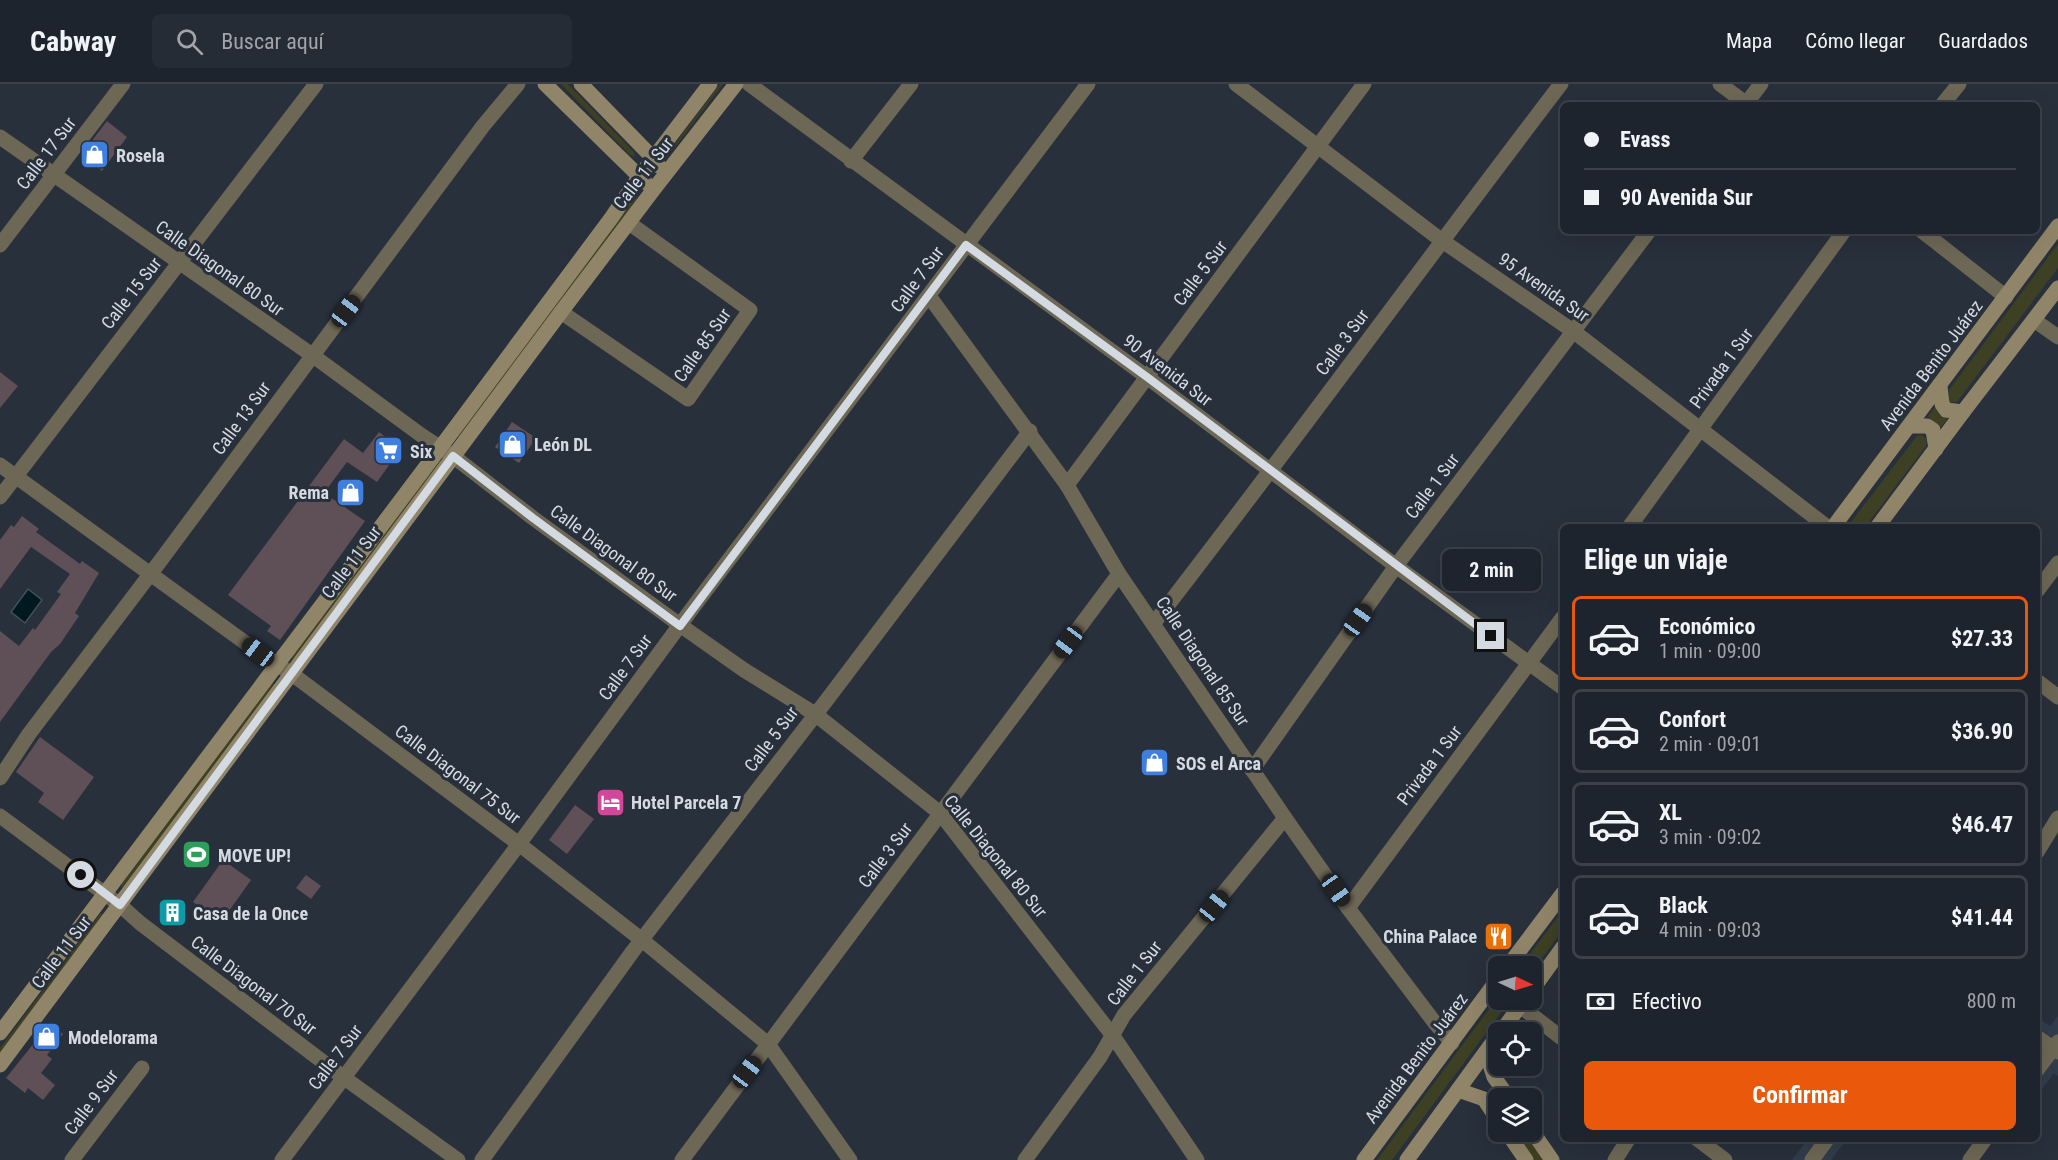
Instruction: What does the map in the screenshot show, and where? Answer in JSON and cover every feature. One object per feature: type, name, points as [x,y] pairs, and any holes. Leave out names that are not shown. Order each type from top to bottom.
[{"type":"main road","points":[[545,84],[654,189]]},
{"type":"main road","points":[[581,84],[653,158],[665,176]]},
{"type":"main road","name":"Calle 11 Sur","points":[[0,1065],[292,674],[639,177],[710,84]]},
{"type":"main road","name":"Calle 11 Sur","points":[[0,1033],[276,665],[561,312],[736,84]]},
{"type":"main road","name":"Avenida Benito Juárez","points":[[1836,524],[1911,426],[2058,226]]},
{"type":"main road","points":[[1880,524],[2058,288]]},
{"type":"main road","points":[[1940,386],[1942,404],[1946,410],[1963,412]]},
{"type":"main road","points":[[1911,426],[1927,426],[1933,430],[1936,449]]},
{"type":"main road","points":[[1516,956],[1560,897]]},
{"type":"main road","points":[[1542,976],[1560,951]]},
{"type":"main road","name":"Avenida Benito Juárez","points":[[1364,1160],[1488,993]]},
{"type":"main road","points":[[1407,1160],[1488,1049]]},
{"type":"main road","points":[[1486,1052],[1494,1077],[1502,1088]]},
{"type":"main road","points":[[1458,1090],[1484,1099],[1488,1105]]},
{"type":"main road","points":[[1514,1142],[1526,1160]]},
{"type":"main road","points":[[1540,1142],[1552,1160]]},
{"type":"street","name":"Calle 17 Sur","points":[[0,245],[123,84]]},
{"type":"street","name":"Calle 15 Sur","points":[[0,497],[316,84]]},
{"type":"street","name":"Calle 13 Sur","points":[[0,778],[29,734],[483,126],[518,84]]},
{"type":"street","name":"90 Avenida Sur","points":[[749,84],[1147,377],[1396,566],[1560,686]]},
{"type":"street","points":[[851,161],[910,84]]},
{"type":"street","name":"Calle 7 Sur","points":[[282,1160],[1088,84]]},
{"type":"street","name":"95 Avenida Sur","points":[[1236,84],[1442,240],[1573,331],[1823,524]]},
{"type":"street","name":"Calle 5 Sur","points":[[1067,485],[1364,84]]},
{"type":"street","name":"Calle 3 Sur","points":[[1154,623],[1271,472],[1442,240],[1561,84]]},
{"type":"street","points":[[1720,84],[1742,102]]},
{"type":"street","points":[[1748,102],[1761,84]]},
{"type":"street","points":[[1944,102],[1959,84]]},
{"type":"street","name":"Calle Diagonal 80 Sur","points":[[0,137],[447,452],[680,626],[744,670],[815,714],[940,813],[1113,1036],[1197,1160]]},
{"type":"street","name":"Calle 85 Sur","points":[[561,312],[688,399],[750,310],[629,223]]},
{"type":"street","name":"Calle 1 Sur","points":[[1252,770],[1396,566],[1647,234]]},
{"type":"street","name":"Privada 1 Sur","points":[[1631,524],[1842,234]]},
{"type":"street","points":[[1926,234],[2006,297]]},
{"type":"street","name":"Calle Diagonal 85 Sur","points":[[929,296],[1030,431],[1067,485],[1119,574],[1348,908],[1452,1043]]},
{"type":"street","points":[[2034,320],[2058,338]]},
{"type":"street","name":"Calle 5 Sur","points":[[482,1160],[642,940],[1030,431]]},
{"type":"street","name":"Calle Diagonal 75 Sur","points":[[0,465],[276,665],[292,674],[519,844],[642,940],[768,1044],[849,1160]]},
{"type":"street","points":[[2040,587],[2058,563]]},
{"type":"street","name":"Calle 3 Sur","points":[[682,1160],[1119,574]]},
{"type":"street","name":"Privada 1 Sur","points":[[1348,908],[1560,621]]},
{"type":"street","points":[[2040,683],[2058,696]]},
{"type":"street","name":"Calle Diagonal 70 Sur","points":[[0,816],[120,905],[140,923],[343,1077],[458,1160]]},
{"type":"street","name":"Calle 1 Sur","points":[[1024,1160],[1113,1036],[1124,1015],[1285,818]]},
{"type":"street","points":[[2040,847],[2058,818]]},
{"type":"street","points":[[1531,1010],[1560,1036]]},
{"type":"street","points":[[2040,1039],[2056,1048],[2040,1067]]},
{"type":"street","name":"Calle 9 Sur","points":[[72,1160],[142,1068]]},
{"type":"street","points":[[1615,1160],[1626,1142]]},
{"type":"street","points":[[1701,1142],[1725,1160]]},
{"type":"street","points":[[1812,1160],[1825,1142]]},
{"type":"street","points":[[1970,1160],[1983,1142]]},
{"type":"shaded area","points":[[28,589],[42,600],[25,623],[11,612]]},
{"type":"shaded area","points":[[2058,1016],[2058,1076],[2054,1073],[2040,1092],[2040,1019],[2050,1026]]},
{"type":"shaded area","points":[[1806,1142],[1845,1142],[1831,1160],[1792,1160]]},
{"type":"green space","points":[[561,84],[568,84],[634,152],[635,157],[630,155]]},
{"type":"green space","points":[[720,84],[723,84],[663,163],[663,160]]},
{"type":"green space","points":[[638,196],[634,206],[457,437],[633,197]]},
{"type":"green space","points":[[2058,244],[2058,268],[1957,402],[1949,402],[1949,390]]},
{"type":"green space","points":[[1936,406],[1939,415],[1949,417],[1941,427],[1935,426],[1928,416]]},
{"type":"green space","points":[[1922,435],[1926,439],[1926,446],[1868,524],[1850,524],[1917,436]]},
{"type":"green space","points":[[438,461],[441,461],[439,467],[297,657],[292,658],[292,654]]},
{"type":"green space","points":[[274,683],[274,689],[125,887],[121,888],[122,883]]},
{"type":"green space","points":[[104,913],[0,1055],[0,1048],[100,914]]},
{"type":"green space","points":[[1560,914],[1560,934],[1542,958],[1542,956],[1528,956]]},
{"type":"green space","points":[[1488,1010],[1503,1010],[1494,1022],[1488,1022],[1488,1030],[1392,1160],[1377,1160]]},
{"type":"green space","points":[[1522,1142],[1530,1142],[1543,1160],[1534,1160]]},
{"type":"building","points":[[107,121],[127,137],[102,171],[81,155]]},
{"type":"building","points":[[0,372],[18,386],[0,408]]},
{"type":"building","points":[[512,422],[536,438],[519,463],[495,447]]},
{"type":"building","points":[[379,432],[396,445],[397,454],[377,482],[347,462],[324,493],[365,521],[280,640],[267,631],[271,626],[228,595],[344,439],[363,453]]},
{"type":"building","points":[[22,516],[39,529],[36,532],[80,564],[82,561],[99,573],[75,613],[79,616],[0,722],[0,631],[19,646],[33,628],[35,630],[61,594],[57,592],[70,574],[31,547],[0,589],[0,540],[11,525],[14,527]]},
{"type":"building","points":[[40,737],[94,777],[63,820],[38,802],[44,793],[16,772]]},
{"type":"building","points":[[575,805],[594,819],[567,854],[549,840]]},
{"type":"building","points":[[223,860],[251,880],[221,922],[193,902]]},
{"type":"building","points":[[306,875],[321,886],[311,899],[296,888]]},
{"type":"building","name":"Casa de la Once","points":[[171,898],[186,909],[173,926],[158,916]]},
{"type":"building","points":[[50,1023],[63,1034],[47,1055],[52,1059],[41,1073],[55,1085],[43,1100],[28,1088],[25,1093],[6,1078]]},
{"type":"place","name":"Rosela","points":[[95,155]]},
{"type":"place","name":"León DL","points":[[513,444]]},
{"type":"place","name":"Six","points":[[389,451]]},
{"type":"place","name":"Rema","points":[[350,492]]},
{"type":"place","name":"SOS el Arca","points":[[1155,763]]},
{"type":"place","name":"Hotel Parcela 7","points":[[610,802]]},
{"type":"place","name":"MOVE UP!","points":[[197,855]]},
{"type":"place","name":"Casa de la Once","points":[[172,913]]},
{"type":"place","name":"China Palace","points":[[1498,936]]},
{"type":"place","name":"Modelorama","points":[[47,1037]]},
{"type":"route","points":[[81,875],[120,905],[453,456],[680,626],[966,245],[1147,377],[1491,636]]}]
